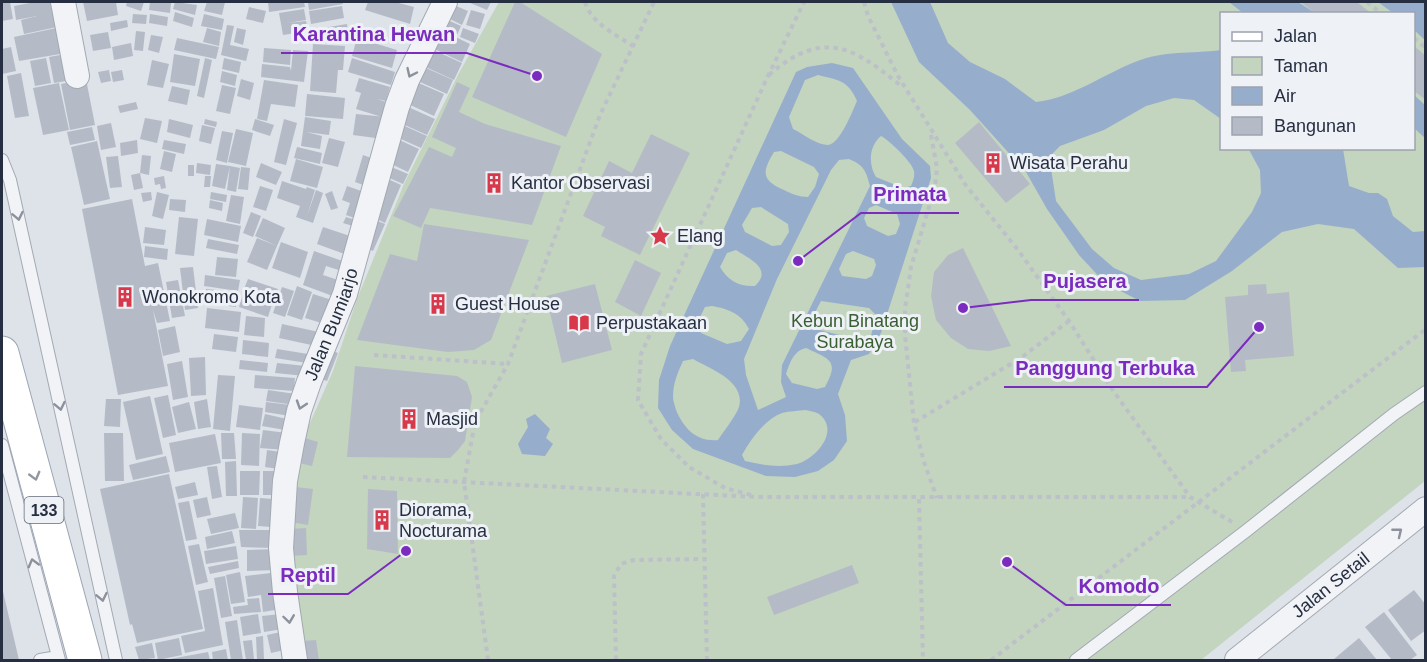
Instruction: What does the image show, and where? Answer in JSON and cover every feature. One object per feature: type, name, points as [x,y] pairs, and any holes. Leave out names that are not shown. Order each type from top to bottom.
[{"type":"main road","name":"133","points":[[2,357],[67,659]]},
{"type":"street","points":[[63,2],[77,76]]},
{"type":"street","name":"Jalan Bumiarjo","points":[[295,660],[281,548],[285,481],[299,411],[345,294],[397,107],[407,80],[445,2]]},
{"type":"street","name":"Jalan Setail","points":[[1238,660],[1425,509]]},
{"type":"lane","points":[[2,160],[10,180],[116,660]]},
{"type":"lane","points":[[1076,660],[1425,392]]},
{"type":"lane","points":[[2,445],[67,659],[40,660]]},
{"type":"path","points":[[585,2],[598,23],[633,46]]},
{"type":"path","points":[[488,660],[464,482],[474,422],[508,364],[600,115],[654,2]]},
{"type":"path","points":[[757,497],[725,488],[689,467],[661,439],[638,400],[641,354],[766,78],[804,2]]},
{"type":"path","points":[[864,2],[868,16],[905,89],[930,131],[965,184],[1018,250],[1069,321],[1114,392],[1190,497],[1246,531]]},
{"type":"path","points":[[1367,2],[1380,12]]},
{"type":"path","points":[[766,78],[786,60],[818,48],[836,47],[866,59],[905,89]]},
{"type":"path","points":[[930,131],[937,168],[935,187],[911,267],[905,309],[905,335],[914,423],[924,462],[938,498]]},
{"type":"path","points":[[914,423],[1022,357],[1069,321]]},
{"type":"path","points":[[991,660],[1425,329]]},
{"type":"path","points":[[374,355],[508,364]]},
{"type":"path","points":[[363,477],[757,497],[919,499],[1190,497]]},
{"type":"path","points":[[703,494],[707,660]]},
{"type":"path","points":[[919,499],[923,660]]},
{"type":"path","points":[[616,660],[614,576],[621,564],[634,560],[705,559]]},
{"type":"green space","name":"Kebun Binatang Surabaya","points":[[499,2],[1425,2],[1425,481],[1201,660],[298,660],[285,545],[302,441],[333,371],[357,299],[404,184],[459,73]]},
{"type":"water","points":[[891,2],[930,2],[948,43],[970,62],[1005,79],[1036,102],[1062,96],[1146,58],[1220,50],[1220,118],[1194,100],[1174,98],[1146,106],[1104,130],[1060,146],[1053,153],[1050,162],[1056,201],[1092,249],[1114,268],[1141,280],[1189,274],[1216,261],[1252,212],[1261,193],[1260,170],[1249,150],[1343,150],[1349,186],[1369,193],[1378,193],[1387,199],[1393,216],[1413,232],[1425,231],[1425,267],[1398,268],[1354,229],[1318,224],[1282,232],[1232,271],[1185,300],[1140,301],[1105,283],[1079,255],[1047,209],[1026,172],[970,110],[919,62]]},
{"type":"water","points":[[1229,2],[1298,2],[1313,12],[1242,12]]},
{"type":"water","points":[[1378,2],[1422,2],[1425,4],[1425,40],[1415,31],[1415,12],[1392,12]]},
{"type":"water","points":[[832,63],[853,68],[902,139],[930,166],[931,178],[881,333],[869,354],[851,360],[838,394],[845,415],[847,441],[834,460],[818,471],[795,477],[766,476],[693,449],[672,430],[658,408],[659,380],[670,346],[796,72],[807,67]],"holes":[[[818,75],[831,78],[842,82],[854,94],[857,101],[845,127],[832,143],[828,145],[819,143],[793,129],[789,117],[805,80]],[[881,136],[895,147],[914,171],[911,186],[903,188],[876,177],[871,161],[872,150]],[[781,151],[814,167],[819,174],[815,187],[808,197],[793,194],[771,183],[766,175],[767,165],[774,152]],[[849,159],[864,169],[870,186],[782,365],[781,382],[786,397],[758,410],[746,375],[744,359],[777,279],[831,170],[839,160]],[[876,205],[897,214],[900,224],[896,234],[888,236],[867,226],[864,218],[869,208]],[[761,207],[788,224],[789,232],[781,245],[772,246],[745,232],[742,225],[752,208]],[[736,250],[758,265],[762,274],[755,286],[739,284],[727,276],[720,267],[727,253]],[[853,251],[874,259],[876,265],[872,276],[866,279],[842,276],[839,269],[846,254]],[[821,301],[869,308],[876,315],[871,336],[859,340],[816,329],[814,322]],[[712,306],[734,313],[749,329],[741,341],[727,344],[701,333],[699,319],[705,307]],[[806,348],[830,362],[832,371],[825,387],[817,389],[792,383],[786,374],[795,355]],[[693,359],[725,377],[737,390],[740,398],[739,407],[718,440],[704,439],[692,433],[679,417],[673,397],[683,361]],[[806,410],[819,414],[827,428],[823,444],[811,456],[797,464],[771,466],[745,461],[742,455],[754,437],[764,425],[782,413]]]},
{"type":"water","points":[[1415,96],[1425,105],[1425,138],[1415,129]]},
{"type":"water","points":[[535,414],[550,429],[546,438],[553,444],[545,456],[522,454],[518,444],[528,427],[526,419]]},
{"type":"building","points":[[2,2],[10,2],[13,19],[2,21]]},
{"type":"building","points":[[35,2],[53,2],[57,27],[24,34],[21,20],[37,16],[16,20],[14,6]]},
{"type":"building","points":[[83,2],[116,2],[118,15],[87,21]]},
{"type":"building","points":[[127,2],[144,2],[141,11],[126,6]]},
{"type":"building","points":[[150,2],[171,3],[170,13],[149,10]]},
{"type":"building","points":[[175,2],[197,5],[195,15],[173,9]]},
{"type":"building","points":[[207,2],[225,2],[222,15],[204,11]]},
{"type":"building","points":[[268,2],[304,2],[305,7],[269,12]]},
{"type":"building","points":[[308,2],[342,2],[343,4],[309,10]]},
{"type":"building","points":[[368,2],[395,2],[414,7],[410,24],[365,10]]},
{"type":"building","points":[[468,2],[491,2],[487,10]]},
{"type":"building","points":[[515,2],[520,2],[602,54],[566,137],[472,97]]},
{"type":"building","points":[[1301,2],[1357,2],[1370,12],[1314,12]]},
{"type":"building","points":[[449,3],[468,11],[462,25],[444,16]]},
{"type":"building","points":[[342,6],[344,18],[311,24],[309,11]]},
{"type":"building","points":[[249,7],[266,11],[263,23],[246,19]]},
{"type":"building","points":[[304,9],[306,20],[288,23],[306,21],[308,31],[283,35],[279,13]]},
{"type":"building","points":[[471,10],[485,14],[480,29],[466,25]]},
{"type":"building","points":[[175,12],[194,18],[192,27],[173,21]]},
{"type":"building","points":[[133,14],[147,15],[146,24],[132,23]]},
{"type":"building","points":[[150,14],[168,17],[167,26],[149,23]]},
{"type":"building","points":[[204,14],[224,19],[222,30],[201,26]]},
{"type":"building","points":[[443,18],[461,26],[457,35],[439,28]]},
{"type":"building","points":[[127,20],[128,27],[111,31],[110,23]]},
{"type":"building","points":[[347,24],[348,33],[313,38],[311,30]]},
{"type":"building","points":[[227,25],[234,26],[230,45],[249,49],[246,61],[221,55]]},
{"type":"building","points":[[61,27],[66,53],[19,61],[14,37]]},
{"type":"building","points":[[207,28],[221,32],[219,46],[203,42]]},
{"type":"building","points":[[237,28],[246,30],[243,45],[234,42]]},
{"type":"building","points":[[437,28],[470,44],[462,62],[428,46]]},
{"type":"building","points":[[463,28],[479,34],[475,43],[460,37]]},
{"type":"building","points":[[136,31],[145,32],[143,51],[134,50]]},
{"type":"building","points":[[108,32],[111,48],[93,51],[90,35]]},
{"type":"building","points":[[151,35],[163,37],[159,53],[148,50]]},
{"type":"building","points":[[177,38],[219,47],[216,59],[174,50]]},
{"type":"building","points":[[357,38],[397,50],[392,68],[352,56]]},
{"type":"building","points":[[131,43],[133,56],[114,60],[112,47]]},
{"type":"building","points":[[313,44],[345,46],[343,70],[338,70],[336,93],[310,91]]},
{"type":"building","points":[[11,47],[16,71],[2,74],[2,49]]},
{"type":"building","points":[[427,47],[462,63],[454,80],[419,64]]},
{"type":"building","points":[[1415,47],[1426,56],[1426,100],[1415,92]]},
{"type":"building","points":[[264,48],[291,50],[290,65],[263,62]]},
{"type":"building","points":[[293,50],[308,51],[304,82],[261,77],[262,64],[290,67],[291,71]]},
{"type":"building","points":[[66,54],[72,80],[54,83],[49,57]]},
{"type":"building","points":[[174,54],[200,59],[195,86],[170,82]]},
{"type":"building","points":[[46,58],[51,83],[35,86],[30,61]]},
{"type":"building","points":[[205,58],[212,60],[204,98],[197,96]]},
{"type":"building","points":[[224,58],[241,62],[239,73],[222,69]]},
{"type":"building","points":[[352,58],[395,72],[391,85],[348,72]]},
{"type":"building","points":[[152,60],[169,64],[163,88],[147,85]]},
{"type":"building","points":[[417,64],[453,80],[447,94],[411,78]]},
{"type":"building","points":[[109,70],[111,81],[101,83],[98,72]]},
{"type":"building","points":[[122,70],[124,80],[113,82],[111,72]]},
{"type":"building","points":[[222,71],[237,75],[235,86],[220,82]]},
{"type":"building","points":[[21,73],[29,116],[15,118],[7,76]]},
{"type":"building","points":[[359,78],[390,87],[386,101],[377,99],[386,102],[382,117],[356,109],[361,93],[355,91]]},
{"type":"building","points":[[86,79],[95,125],[70,130],[61,84]]},
{"type":"building","points":[[241,79],[254,83],[250,100],[237,96]]},
{"type":"building","points":[[264,80],[298,85],[295,107],[271,104],[267,121],[257,119]]},
{"type":"building","points":[[414,81],[444,94],[434,116],[404,102]]},
{"type":"building","name":"Kantor Observasi","points":[[457,82],[470,88],[459,112],[485,124],[561,146],[532,225],[430,208],[421,228],[393,216],[429,147],[452,157],[456,148],[432,137]]},
{"type":"building","points":[[59,83],[69,130],[43,135],[33,88]]},
{"type":"building","points":[[222,85],[236,88],[230,114],[216,111]]},
{"type":"building","points":[[172,86],[190,90],[187,105],[168,101]]},
{"type":"building","points":[[307,94],[345,98],[343,119],[305,116]]},
{"type":"building","points":[[136,102],[138,109],[120,113],[118,106]]},
{"type":"building","points":[[406,106],[435,119],[427,135],[398,122]]},
{"type":"building","points":[[356,114],[386,117],[383,139],[353,135]]},
{"type":"building","points":[[305,117],[331,121],[329,135],[306,132],[322,136],[320,149],[301,146]]},
{"type":"building","points":[[145,118],[162,121],[157,143],[140,139]]},
{"type":"building","points":[[169,119],[193,125],[190,138],[167,132]]},
{"type":"building","points":[[205,119],[217,122],[216,127],[204,124]]},
{"type":"building","points":[[255,119],[274,125],[270,136],[252,130]]},
{"type":"building","points":[[284,119],[297,123],[286,165],[274,162]]},
{"type":"building","name":"Wisata Perahu","points":[[979,122],[1030,184],[1006,203],[955,143]]},
{"type":"building","points":[[111,123],[116,147],[101,150],[97,126]]},
{"type":"building","points":[[398,123],[427,136],[421,148],[392,135]]},
{"type":"building","points":[[202,125],[215,128],[211,144],[199,141]]},
{"type":"building","points":[[92,127],[95,140],[70,145],[67,132]]},
{"type":"building","points":[[236,129],[253,133],[246,166],[228,162]]},
{"type":"building","points":[[222,131],[233,133],[227,163],[216,160]]},
{"type":"building","points":[[651,134],[690,153],[640,255],[601,236],[605,227],[583,216],[609,161],[632,173]]},
{"type":"building","points":[[329,138],[345,142],[338,167],[322,163]]},
{"type":"building","points":[[395,138],[419,149],[408,172],[385,161]]},
{"type":"building","points":[[137,140],[138,153],[121,156],[120,143]]},
{"type":"building","points":[[164,140],[186,144],[184,154],[162,149]]},
{"type":"building","points":[[97,141],[110,199],[84,205],[71,147]]},
{"type":"building","points":[[297,147],[322,153],[320,164],[294,158]]},
{"type":"building","points":[[164,151],[176,154],[172,172],[160,169]]},
{"type":"building","points":[[142,155],[151,156],[149,175],[140,173]]},
{"type":"building","points":[[363,155],[377,160],[369,187],[355,182]]},
{"type":"building","points":[[118,156],[122,187],[110,188],[106,157]]},
{"type":"building","points":[[296,159],[323,167],[317,188],[290,181]]},
{"type":"building","points":[[197,163],[211,165],[210,175],[196,173]]},
{"type":"building","points":[[261,163],[282,172],[276,185],[256,177]]},
{"type":"building","points":[[216,164],[230,166],[225,189],[212,186]]},
{"type":"building","points":[[188,165],[194,165],[194,176],[188,176]]},
{"type":"building","points":[[230,166],[240,168],[236,192],[227,190]]},
{"type":"building","points":[[389,166],[408,174],[403,184],[385,176]]},
{"type":"building","points":[[241,167],[250,168],[248,190],[238,189]]},
{"type":"building","points":[[140,173],[143,188],[134,190],[131,175]]},
{"type":"building","points":[[164,176],[166,188],[161,189],[160,184],[155,185],[154,178]]},
{"type":"building","points":[[205,176],[211,176],[210,187],[204,187]]},
{"type":"building","points":[[388,179],[401,185],[385,223],[371,216]]},
{"type":"building","points":[[282,181],[315,190],[307,216],[316,190],[323,193],[313,223],[296,217],[300,206],[277,198]]},
{"type":"building","points":[[260,186],[273,190],[266,211],[253,207]]},
{"type":"building","points":[[347,186],[367,193],[360,220],[346,215],[350,203],[342,200]]},
{"type":"building","points":[[332,191],[338,208],[331,210],[325,194]]},
{"type":"building","points":[[151,192],[152,200],[143,202],[141,193]]},
{"type":"building","points":[[157,192],[169,195],[163,219],[152,216]]},
{"type":"building","points":[[211,192],[227,195],[226,202],[210,199]]},
{"type":"building","points":[[231,195],[244,197],[240,224],[226,221]]},
{"type":"building","name":"Wonokromo Kota","points":[[132,199],[145,266],[158,263],[170,321],[157,323],[153,310],[168,386],[118,395],[82,209]]},
{"type":"building","points":[[170,199],[186,200],[185,212],[169,210]]},
{"type":"building","points":[[210,200],[223,203],[222,211],[209,208]]},
{"type":"building","points":[[251,212],[261,216],[253,237],[243,233]]},
{"type":"building","points":[[179,217],[198,219],[194,256],[175,254]]},
{"type":"building","points":[[346,217],[359,221],[356,227],[343,223]]},
{"type":"building","points":[[263,218],[285,228],[277,246],[255,236]]},
{"type":"building","points":[[207,219],[241,226],[238,242],[204,235]]},
{"type":"building","points":[[373,219],[385,224],[373,251],[361,246]]},
{"type":"building","name":"Guest House","points":[[424,224],[529,240],[491,340],[474,350],[448,352],[357,340],[390,254],[417,261]]},
{"type":"building","points":[[145,227],[166,230],[164,245],[143,243]]},
{"type":"building","points":[[323,227],[356,238],[350,256],[317,244]]},
{"type":"building","points":[[257,238],[277,246],[267,270],[247,262]]},
{"type":"building","points":[[208,239],[239,245],[237,254],[206,248]]},
{"type":"building","points":[[281,242],[308,252],[300,278],[272,268]]},
{"type":"building","points":[[145,246],[168,249],[167,260],[144,257]]},
{"type":"building","points":[[963,248],[1011,346],[989,351],[968,349],[951,338],[936,320],[931,296],[934,272],[948,255]]},
{"type":"building","points":[[314,251],[351,264],[348,273],[326,266],[323,275],[344,282],[338,298],[303,285]]},
{"type":"building","points":[[217,257],[238,259],[236,277],[215,275]]},
{"type":"building","points":[[635,260],[661,273],[641,316],[615,302]]},
{"type":"building","points":[[193,267],[198,308],[185,310],[180,268]]},
{"type":"building","points":[[205,275],[240,280],[238,291],[204,286]]},
{"type":"building","points":[[248,279],[278,289],[274,300],[244,289]]},
{"type":"building","points":[[178,280],[185,316],[172,318],[166,282]]},
{"type":"building","name":"Perpustakaan","points":[[595,284],[612,350],[562,363],[546,296]]},
{"type":"building","points":[[1266,284],[1267,294],[1289,292],[1294,356],[1245,360],[1246,371],[1231,372],[1225,297],[1248,295],[1248,285]]},
{"type":"building","points":[[297,286],[312,292],[302,320],[287,315]]},
{"type":"building","points":[[282,287],[294,291],[285,317],[273,313]]},
{"type":"building","points":[[206,289],[237,292],[236,307],[205,303]]},
{"type":"building","points":[[244,291],[273,301],[268,317],[239,307]]},
{"type":"building","points":[[313,294],[335,301],[328,325],[305,318]]},
{"type":"building","points":[[207,308],[241,312],[239,332],[205,328]]},
{"type":"building","points":[[246,316],[265,318],[264,337],[244,335]]},
{"type":"building","points":[[282,324],[319,332],[316,346],[279,338]]},
{"type":"building","points":[[175,326],[180,352],[163,356],[158,330]]},
{"type":"building","points":[[214,334],[238,337],[236,352],[212,349]]},
{"type":"building","points":[[243,340],[269,343],[268,357],[242,354]]},
{"type":"building","points":[[326,348],[338,353],[327,381],[315,377]]},
{"type":"building","points":[[277,349],[308,354],[307,363],[275,358]]},
{"type":"building","points":[[205,357],[206,395],[191,396],[189,358]]},
{"type":"building","points":[[240,360],[268,363],[267,372],[239,369]]},
{"type":"building","points":[[182,361],[188,397],[173,400],[167,364]]},
{"type":"building","points":[[277,363],[306,366],[305,376],[275,373]]},
{"type":"building","name":"Masjid","points":[[355,366],[457,376],[467,382],[472,397],[465,441],[450,458],[347,457]]},
{"type":"building","points":[[218,375],[235,376],[230,431],[213,429]]},
{"type":"building","points":[[255,375],[295,378],[294,391],[254,388]]},
{"type":"building","points":[[268,390],[296,394],[295,405],[266,401]]},
{"type":"building","points":[[168,395],[176,435],[163,438],[154,398]]},
{"type":"building","points":[[150,396],[163,454],[136,460],[123,402]]},
{"type":"building","points":[[106,399],[121,399],[120,427],[104,426]]},
{"type":"building","points":[[207,399],[211,427],[198,429],[194,402]]},
{"type":"building","points":[[189,402],[196,429],[178,433],[172,407]]},
{"type":"building","points":[[266,402],[291,405],[290,416],[265,412]]},
{"type":"building","points":[[239,405],[263,408],[260,430],[236,427]]},
{"type":"building","points":[[265,414],[287,419],[285,430],[262,426]]},
{"type":"building","points":[[263,430],[287,433],[285,450],[260,448]]},
{"type":"building","points":[[104,433],[123,433],[124,481],[105,481]]},
{"type":"building","points":[[221,433],[234,433],[236,459],[222,459]]},
{"type":"building","points":[[242,433],[260,434],[259,466],[241,465]]},
{"type":"building","points":[[215,434],[221,463],[175,472],[169,443]]},
{"type":"building","points":[[305,438],[318,442],[312,466],[299,463]]},
{"type":"building","points":[[267,450],[281,452],[279,469],[265,467]]},
{"type":"building","points":[[166,456],[170,472],[133,480],[129,465]]},
{"type":"building","points":[[236,461],[237,496],[226,496],[225,462]]},
{"type":"building","points":[[217,466],[222,497],[212,499],[207,467]]},
{"type":"building","points":[[240,471],[260,471],[259,495],[240,495]]},
{"type":"building","points":[[263,471],[282,471],[282,495],[263,495]]},
{"type":"building","points":[[169,474],[203,629],[137,643],[132,624],[130,625],[100,489]]},
{"type":"building","points":[[195,482],[198,495],[178,499],[175,487]]},
{"type":"building","points":[[295,487],[313,489],[308,525],[290,522]]},
{"type":"building","name":"Diorama, Nocturama","points":[[368,489],[397,491],[398,554],[367,549]]},
{"type":"building","points":[[207,497],[211,515],[197,518],[193,500]]},
{"type":"building","points":[[243,497],[258,498],[256,529],[241,528]]},
{"type":"building","points":[[260,498],[273,499],[271,527],[258,526]]},
{"type":"building","points":[[189,501],[197,539],[186,541],[178,503]]},
{"type":"building","points":[[235,513],[239,528],[211,534],[207,519]]},
{"type":"building","points":[[306,528],[307,555],[290,556],[289,529]]},
{"type":"building","points":[[239,530],[272,530],[275,548],[241,547]]},
{"type":"building","points":[[232,531],[235,543],[207,549],[205,537]]},
{"type":"building","points":[[199,544],[208,582],[196,585],[188,546]]},
{"type":"building","points":[[236,546],[238,559],[206,564],[204,551]]},
{"type":"building","points":[[277,549],[277,570],[247,571],[247,550]]},
{"type":"building","points":[[238,561],[239,568],[210,574],[208,567]]},
{"type":"building","points":[[852,565],[859,583],[774,615],[767,597]]},
{"type":"building","points":[[240,572],[245,602],[231,604],[226,575]]},
{"type":"building","points":[[271,573],[281,609],[263,612],[261,595],[248,597],[245,576]]},
{"type":"building","points":[[225,576],[232,616],[221,618],[214,578]]},
{"type":"building","points":[[2,587],[5,600],[19,660],[2,660]]},
{"type":"building","points":[[213,588],[223,645],[185,653],[181,636],[205,631],[198,591]]},
{"type":"building","points":[[1414,590],[1426,605],[1426,630],[1411,641],[1388,610]]},
{"type":"building","points":[[259,598],[261,612],[234,614],[233,607],[248,605],[247,599]]},
{"type":"building","points":[[1384,612],[1417,655],[1410,660],[1392,660],[1365,627]]},
{"type":"building","points":[[258,614],[261,633],[243,636],[240,617]]},
{"type":"building","points":[[281,614],[283,629],[264,632],[262,616]]},
{"type":"building","points":[[237,620],[243,660],[231,660],[225,622]]},
{"type":"building","points":[[285,631],[289,649],[271,653],[267,635]]},
{"type":"building","points":[[263,636],[264,659],[257,660],[256,637]]},
{"type":"building","points":[[179,638],[182,655],[158,660],[155,643]]},
{"type":"building","points":[[1359,638],[1377,660],[1334,659]]},
{"type":"building","points":[[252,640],[254,659],[246,660],[243,641]]},
{"type":"building","points":[[316,640],[319,660],[304,660],[302,641]]},
{"type":"building","points":[[152,643],[155,658],[139,660],[135,647]]},
{"type":"building","points":[[226,649],[228,660],[213,660],[212,652]]},
{"type":"building","points":[[208,652],[210,660],[170,660],[170,659]]},
{"type":"place","name":"Karantina Hewan","points":[[537,76]]},
{"type":"place","name":"Wisata Perahu","points":[[993,163]]},
{"type":"place","name":"Kantor Observasi","points":[[494,183]]},
{"type":"place","name":"Elang","points":[[660,236]]},
{"type":"place","name":"Primata","points":[[798,261]]},
{"type":"place","name":"Wonokromo Kota","points":[[125,297]]},
{"type":"place","name":"Guest House","points":[[438,304]]},
{"type":"place","name":"Pujasera","points":[[963,308]]},
{"type":"place","name":"Perpustakaan","points":[[579,323]]},
{"type":"place","name":"Panggung Terbuka","points":[[1259,327]]},
{"type":"place","name":"Masjid","points":[[409,419]]},
{"type":"place","name":"Diorama, Nocturama","points":[[382,520]]},
{"type":"place","name":"Reptil","points":[[406,551]]},
{"type":"place","name":"Komodo","points":[[1007,562]]}]
